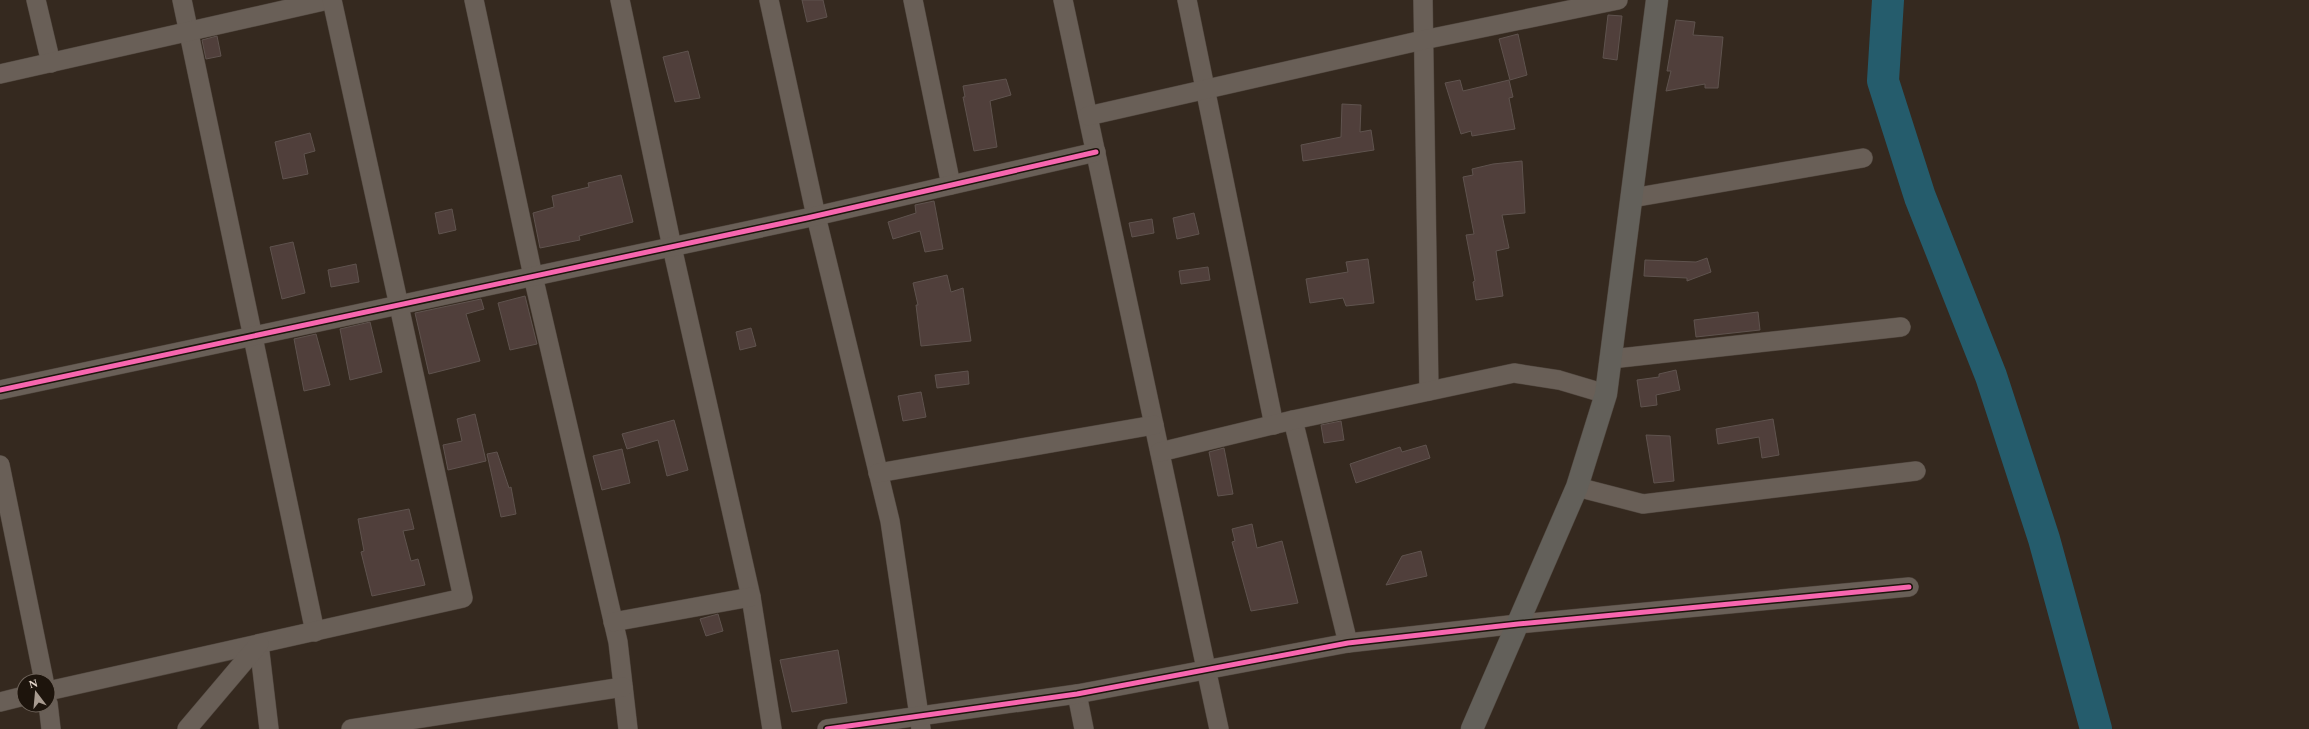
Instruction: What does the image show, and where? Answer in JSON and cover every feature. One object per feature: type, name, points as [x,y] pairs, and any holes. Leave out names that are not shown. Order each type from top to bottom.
[{"type":"street","points":[[36,0],[50,62]]},
{"type":"street","points":[[182,0],[315,632]]},
{"type":"street","points":[[0,74],[328,0]]},
{"type":"street","points":[[56,689],[463,598],[397,305],[332,0]]},
{"type":"street","points":[[474,0],[533,276],[618,642],[628,729]]},
{"type":"street","points":[[620,0],[672,247],[751,597],[772,729]]},
{"type":"street","points":[[769,0],[816,216],[890,521],[920,722]]},
{"type":"street","points":[[913,0],[951,185]]},
{"type":"street","points":[[1063,0],[1218,729]]},
{"type":"street","points":[[1187,0],[1274,425]]},
{"type":"street","points":[[1423,0],[1429,391]]},
{"type":"street","points":[[1088,116],[1423,40],[1618,0]]},
{"type":"street","points":[[1472,729],[1577,487],[1606,394],[1657,0]]},
{"type":"street","points":[[0,390],[816,216],[1096,152]]},
{"type":"street","points":[[1632,198],[1863,158]]},
{"type":"street","points":[[1611,359],[1901,327]]},
{"type":"street","points":[[1160,452],[1293,420],[1514,374],[1559,380],[1606,394]]},
{"type":"street","points":[[1293,420],[1348,643]]},
{"type":"street","points":[[878,472],[1154,424]]},
{"type":"street","points":[[0,465],[42,673]]},
{"type":"street","points":[[1577,487],[1643,504],[1916,471]]},
{"type":"street","points":[[827,729],[920,722],[1348,643],[1518,624],[1908,587]]},
{"type":"street","points":[[613,622],[751,597]]},
{"type":"street","points":[[187,729],[259,644]]},
{"type":"street","points":[[259,644],[269,729]]},
{"type":"street","points":[[352,729],[623,687]]},
{"type":"street","points":[[1078,694],[1084,729]]},
{"type":"street","points":[[0,702],[16,698]]},
{"type":"street","points":[[49,713],[51,729]]},
{"type":"building","points":[[802,0],[823,0],[827,17],[807,22]]},
{"type":"building","points":[[1608,15],[1622,16],[1617,60],[1603,58]]},
{"type":"building","points":[[1676,20],[1695,22],[1693,35],[1723,37],[1718,88],[1705,88],[1705,84],[1666,91],[1671,71],[1667,71]]},
{"type":"building","points":[[1518,34],[1527,75],[1510,80],[1499,39]]},
{"type":"building","points":[[217,36],[221,56],[206,59],[202,40]]},
{"type":"building","points":[[688,51],[700,98],[675,102],[663,57]]},
{"type":"building","points":[[1006,79],[1011,95],[990,101],[997,147],[974,151],[963,97],[965,97],[963,86]]},
{"type":"building","points":[[1460,80],[1463,91],[1509,80],[1513,97],[1509,98],[1515,129],[1472,136],[1471,131],[1461,134],[1445,83]]},
{"type":"building","points":[[1342,104],[1361,105],[1360,132],[1371,130],[1374,150],[1303,161],[1301,145],[1341,137]]},
{"type":"building","points":[[310,133],[315,151],[304,154],[308,174],[283,179],[275,142]]},
{"type":"building","points":[[1522,161],[1525,213],[1502,215],[1509,248],[1496,251],[1503,296],[1476,300],[1473,282],[1475,281],[1466,235],[1474,234],[1463,177],[1473,175],[1472,169],[1493,164]]},
{"type":"building","points":[[621,175],[633,222],[579,236],[580,240],[540,248],[533,213],[554,207],[552,196],[589,187],[588,183]]},
{"type":"building","points":[[934,201],[943,249],[925,252],[920,231],[893,239],[888,222],[916,213],[915,205]]},
{"type":"building","points":[[452,209],[456,230],[439,234],[435,213]]},
{"type":"building","points":[[1194,213],[1199,234],[1177,239],[1173,218]]},
{"type":"building","points":[[1152,219],[1154,233],[1132,237],[1129,223]]},
{"type":"building","points":[[293,242],[305,293],[282,299],[270,247]]},
{"type":"building","points":[[1707,258],[1711,272],[1687,281],[1687,278],[1644,276],[1645,260],[1696,262]]},
{"type":"building","points":[[1368,259],[1374,303],[1346,306],[1343,298],[1310,303],[1306,279],[1348,272],[1346,262]]},
{"type":"building","points":[[356,264],[359,282],[331,287],[328,270]]},
{"type":"building","points":[[1208,267],[1210,280],[1181,284],[1179,271]]},
{"type":"building","points":[[947,275],[951,292],[963,288],[971,341],[921,346],[916,305],[918,305],[913,283]]},
{"type":"building","points":[[525,296],[537,344],[510,350],[498,303]]},
{"type":"building","points":[[481,299],[484,309],[466,314],[480,361],[429,374],[415,313]]},
{"type":"building","points":[[1758,312],[1760,330],[1696,337],[1694,320]]},
{"type":"building","points":[[370,322],[382,372],[350,380],[340,329]]},
{"type":"building","points":[[751,328],[756,346],[740,350],[736,332]]},
{"type":"building","points":[[316,334],[330,385],[304,391],[294,339]]},
{"type":"building","points":[[1676,370],[1680,390],[1656,395],[1657,405],[1641,407],[1637,380],[1659,377],[1659,374]]},
{"type":"building","points":[[968,371],[969,384],[937,388],[935,375]]},
{"type":"building","points":[[921,392],[926,417],[903,421],[898,396]]},
{"type":"building","points":[[475,414],[486,461],[448,470],[443,445],[462,441],[457,419]]},
{"type":"building","points":[[1773,419],[1779,455],[1762,458],[1759,437],[1718,444],[1716,429]]},
{"type":"building","points":[[674,420],[688,470],[667,476],[658,440],[627,449],[622,434]]},
{"type":"building","points":[[1341,421],[1344,440],[1324,443],[1321,425]]},
{"type":"building","points":[[1646,435],[1670,436],[1674,481],[1654,483]]},
{"type":"building","points":[[1426,445],[1430,458],[1356,483],[1350,464],[1400,447],[1402,452]]},
{"type":"building","points":[[1224,448],[1233,494],[1218,496],[1209,452]]},
{"type":"building","points":[[622,449],[630,483],[602,490],[593,456]]},
{"type":"building","points":[[497,452],[509,488],[511,487],[516,514],[501,517],[487,454]]},
{"type":"building","points":[[409,509],[414,529],[403,531],[411,561],[418,559],[425,585],[372,596],[361,552],[364,551],[358,519]]},
{"type":"building","points":[[1252,524],[1257,548],[1282,541],[1298,603],[1251,611],[1232,542],[1235,541],[1232,529]]},
{"type":"building","points":[[1421,551],[1427,576],[1386,585],[1402,556]]},
{"type":"building","points":[[718,614],[723,631],[706,636],[700,619]]},
{"type":"building","points":[[838,650],[847,703],[792,712],[780,660]]},
{"type":"waterway","points":[[1888,0],[1883,81],[1920,197],[1991,376],[2044,539],[2096,729]]},
{"type":"cycle path","points":[[0,390],[807,218],[1096,152]]},
{"type":"cycle path","points":[[827,729],[1077,694],[1348,643],[1518,624],[1909,587]]}]
